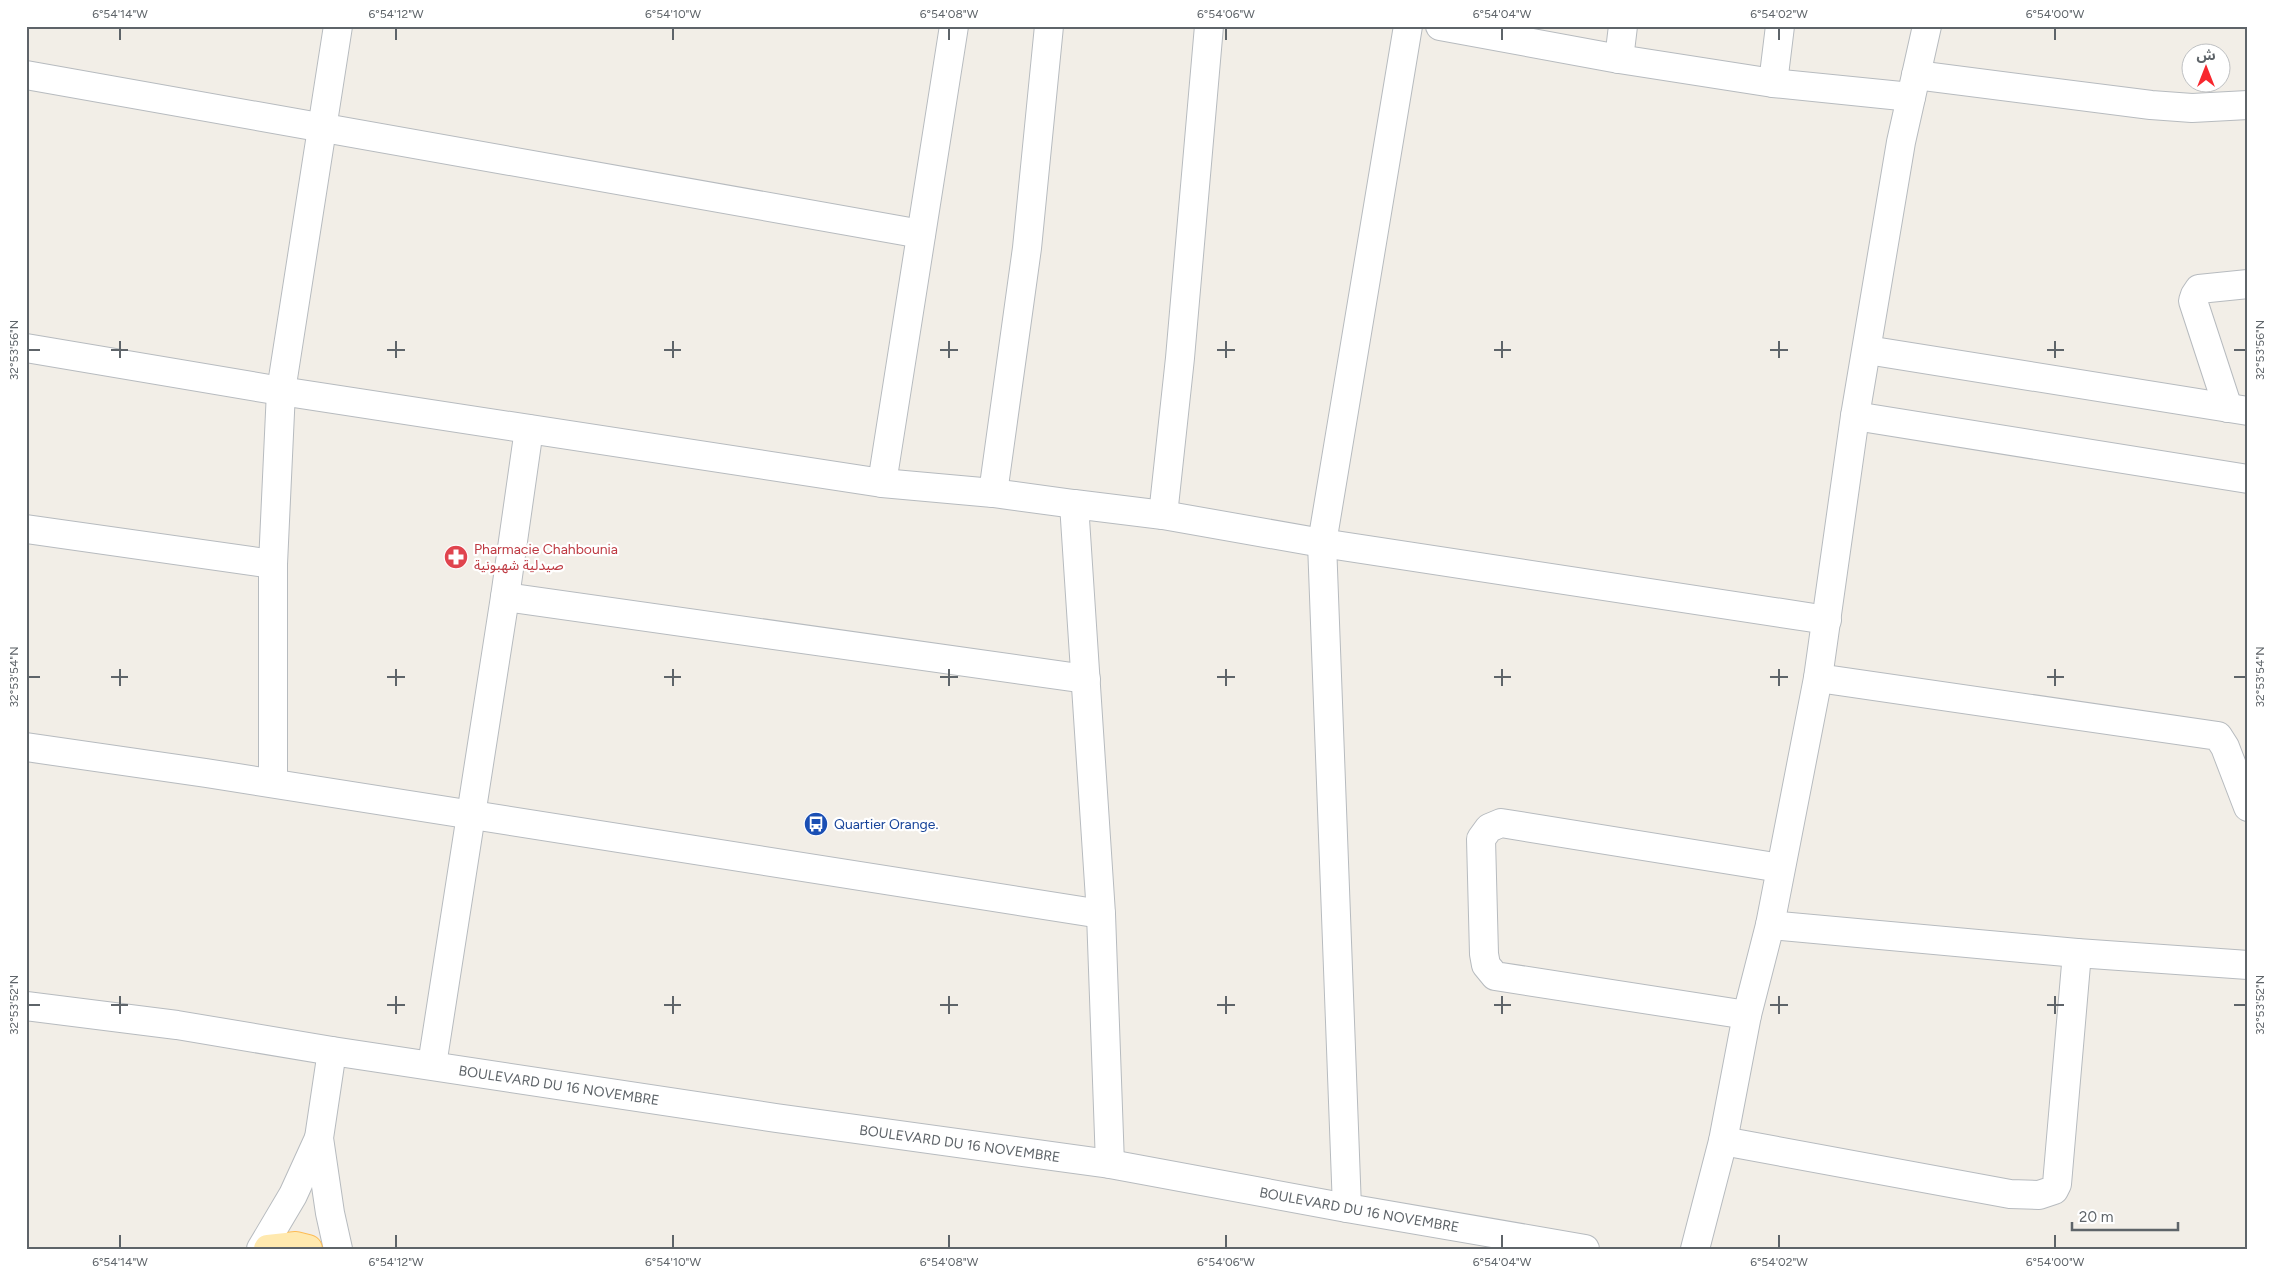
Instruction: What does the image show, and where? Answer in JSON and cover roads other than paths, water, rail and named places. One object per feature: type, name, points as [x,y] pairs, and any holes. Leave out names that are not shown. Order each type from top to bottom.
[{"type":"main road","points":[[268,1249],[296,1246],[308,1249]]},
{"type":"street","points":[[273,783],[273,564],[281,392],[338,26]]},
{"type":"street","points":[[882,484],[954,26]]},
{"type":"street","points":[[993,493],[1027,248],[1049,26]]},
{"type":"street","points":[[1163,515],[1180,358],[1209,26]]},
{"type":"street","points":[[1347,1208],[1322,542],[1408,26]]},
{"type":"street","points":[[1619,59],[1623,26]]},
{"type":"street","points":[[1773,84],[1780,26]]},
{"type":"street","points":[[1695,1249],[1723,1141],[1747,1014],[1770,925],[1818,678],[1855,416],[1901,142],[1927,26]]},
{"type":"street","points":[[1453,27],[1619,59],[1773,84],[1914,86],[2192,108],[2248,105]]},
{"type":"street","points":[[26,75],[921,234]]},
{"type":"street","points":[[2238,410],[2193,301],[2199,289],[2248,284]]},
{"type":"street","points":[[26,348],[281,392],[882,484],[993,493],[1163,515],[1322,542],[1827,620]]},
{"type":"street","points":[[1867,350],[2238,410]]},
{"type":"street","points":[[1855,416],[2248,479]]},
{"type":"street","points":[[432,1065],[505,597],[529,429]]},
{"type":"street","points":[[1074,504],[1101,914],[1110,1164]]},
{"type":"street","points":[[26,528],[273,564]]},
{"type":"street","points":[[505,597],[1086,679]]},
{"type":"street","points":[[1818,678],[2218,736],[2225,747],[2248,807]]},
{"type":"street","points":[[26,747],[273,783],[1101,914]]},
{"type":"street","points":[[1747,1014],[1495,976],[1486,965],[1484,954],[1482,839],[1489,828],[1501,823],[1780,868]]},
{"type":"street","points":[[1770,925],[2077,953],[2248,965]]},
{"type":"street","points":[[1723,1141],[2010,1194],[2040,1194],[2054,1190],[2057,1184],[2077,953]]},
{"type":"street","name":"BOULEVARD DU 16 NOVEMBRE","points":[[26,1006],[177,1025],[332,1051],[776,1118],[1110,1164],[1347,1208],[1585,1249]]},
{"type":"street","points":[[261,1249],[293,1194],[319,1138],[332,1051]]},
{"type":"street","points":[[319,1138],[330,1213],[338,1249]]},
{"type":"place","name":"Pharmacie Chahbounia صيدلية شهبونية","points":[[456,557]]},
{"type":"place","name":"Quartier Orange.","points":[[816,824]]}]
